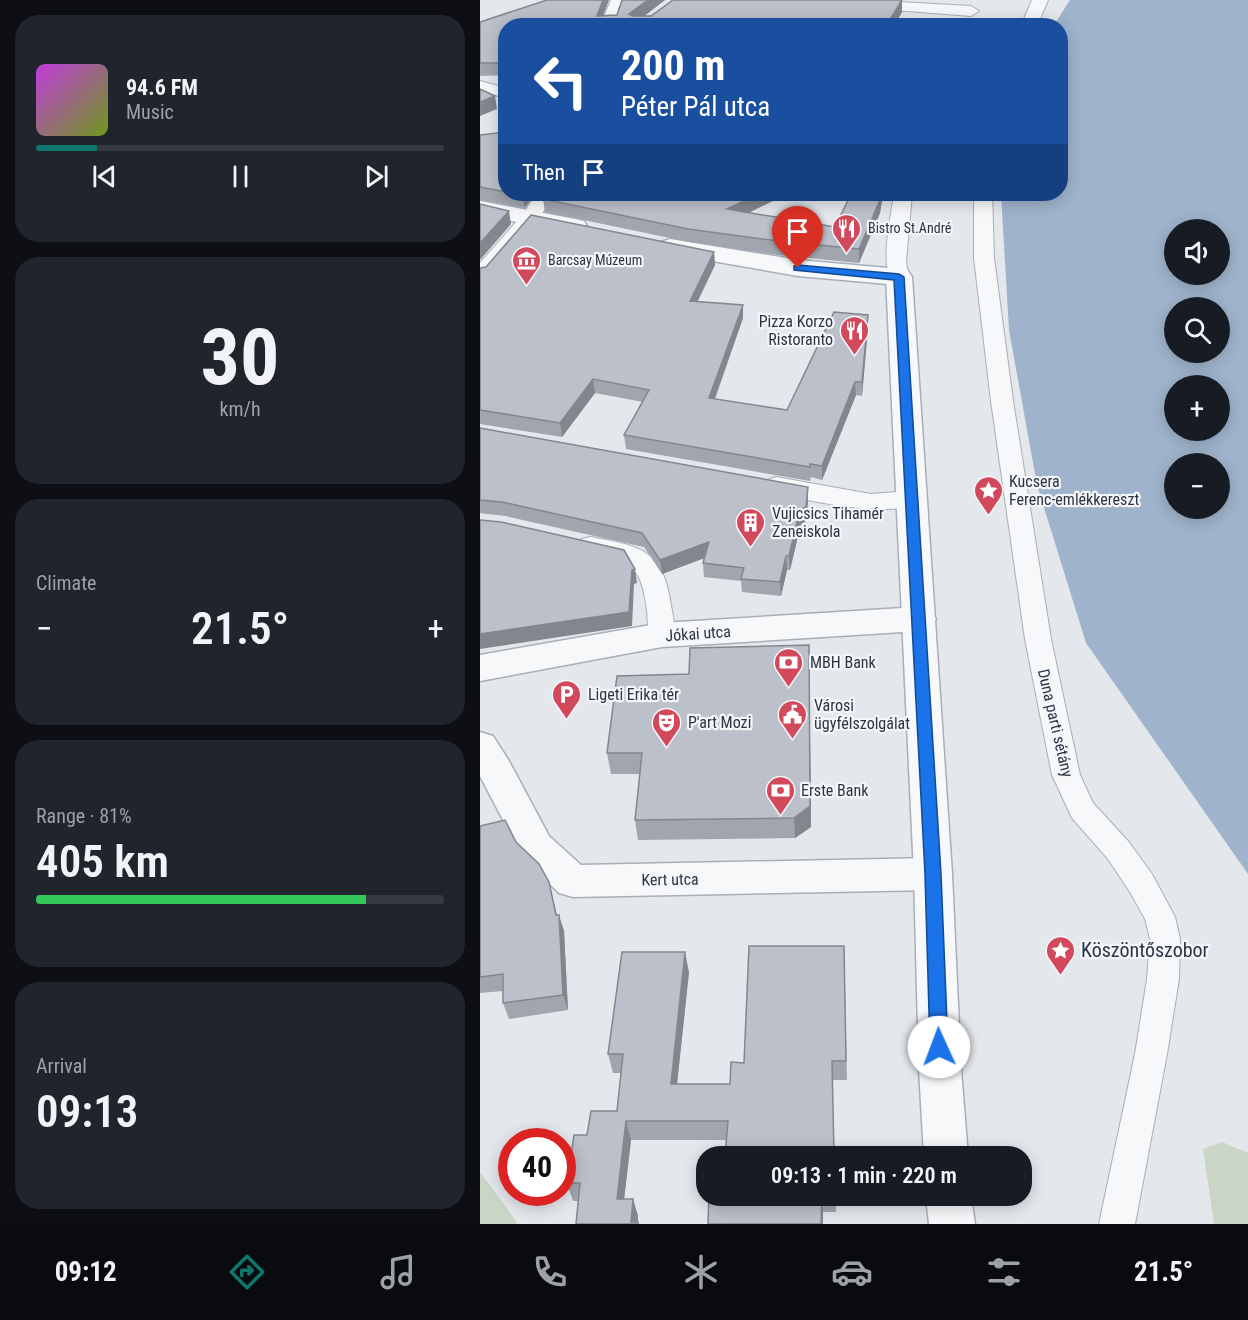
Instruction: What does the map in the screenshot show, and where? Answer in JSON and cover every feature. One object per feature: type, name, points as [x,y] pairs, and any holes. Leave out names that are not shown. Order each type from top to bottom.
[{"type":"street","points":[[611,18],[619,0]]},
{"type":"street","points":[[1032,18],[1040,0]]},
{"type":"street","points":[[858,3],[975,5]]},
{"type":"street","points":[[967,18],[975,5]]},
{"type":"street","points":[[480,86],[498,87]]},
{"type":"street","points":[[480,86],[498,91]]},
{"type":"street","points":[[480,275],[531,216],[541,201]]},
{"type":"street","points":[[902,201],[896,262],[899,277],[919,620],[945,1146]]},
{"type":"street","name":"Duna parti sétány","points":[[983,201],[984,258],[1002,401],[1054,729],[1066,775],[1082,810],[1118,850],[1141,883],[1160,917],[1165,939],[1163,979],[1153,1043],[1117,1224]]},
{"type":"street","points":[[480,208],[531,216],[599,232]]},
{"type":"street","points":[[645,242],[798,268],[899,277]]},
{"type":"street","points":[[756,481],[871,502],[911,499]]},
{"type":"street","points":[[571,540],[635,555],[650,571],[657,587],[662,634]]},
{"type":"street","name":"Jókai utca","points":[[480,668],[662,634],[919,620]]},
{"type":"street","name":"Kert utca","points":[[480,746],[496,771],[536,847],[573,881],[933,874]]},
{"type":"street","points":[[950,1206],[952,1224]]},
{"type":"green space","points":[[1222,1142],[1248,1153],[1248,1224],[1214,1224],[1203,1149]]},
{"type":"green space","points":[[480,1172],[498,1196],[498,1206],[505,1206],[517,1224],[480,1224]]},
{"type":"water","points":[[1070,0],[1248,0],[1248,874],[1086,643],[1037,485],[1009,330],[1001,201],[1068,201],[1068,18],[1058,18]]},
{"type":"building","points":[[547,0],[603,0],[597,16],[617,15],[622,0],[648,0],[629,14],[651,16],[673,0],[902,0],[891,18],[498,18],[498,63],[480,63],[480,22]]},
{"type":"building","points":[[480,89],[495,96],[480,102]]},
{"type":"building","points":[[498,133],[498,190],[480,187],[480,135]]},
{"type":"building","points":[[553,201],[744,201],[727,209],[835,227],[848,201],[880,201],[859,249],[688,229]]},
{"type":"building","points":[[480,204],[509,211],[480,243]]},
{"type":"building","points":[[531,215],[714,252],[690,301],[743,305],[709,398],[787,410],[834,312],[868,315],[862,382],[855,382],[822,466],[810,464],[810,467],[624,435],[649,390],[593,379],[560,423],[480,410],[480,268],[486,267]]},
{"type":"building","points":[[480,428],[808,487],[806,507],[800,510],[780,582],[741,579],[744,568],[703,563],[709,542],[660,560],[642,533],[502,502],[480,500]]},
{"type":"building","points":[[480,520],[501,522],[624,550],[635,569],[632,570],[629,612],[480,634]]},
{"type":"building","points":[[809,645],[810,806],[794,818],[635,820],[642,753],[607,753],[617,676],[689,674],[690,648]]},
{"type":"building","points":[[505,820],[516,842],[539,864],[549,882],[556,915],[559,915],[563,995],[503,1003],[503,974],[480,977],[480,826]]},
{"type":"building","points":[[749,946],[844,946],[846,1061],[832,1061],[834,1146],[726,1146],[728,1121],[626,1121],[617,1199],[633,1199],[631,1222],[638,1222],[638,1224],[576,1224],[580,1183],[576,1183],[576,1135],[587,1135],[591,1111],[617,1111],[623,1054],[608,1054],[622,952],[685,952],[671,1084],[730,1084],[731,1062],[744,1063]]},
{"type":"building","points":[[709,1206],[822,1206],[821,1224],[708,1224]]},
{"type":"place","name":"Bistro St.André","points":[[847,254]]},
{"type":"place","name":"Barcsay Múzeum","points":[[527,286]]},
{"type":"place","name":"Pizza Korzo Ristoranto","points":[[854,356]]},
{"type":"place","name":"Kucsera Ferenc-emlékkereszt","points":[[988,516]]},
{"type":"place","name":"Vujicsics Tihamér Zeneiskola","points":[[751,548]]},
{"type":"place","name":"MBH Bank","points":[[789,688]]},
{"type":"place","name":"Ligeti Erika tér","points":[[567,720]]},
{"type":"place","name":"Városi ügyfélszolgálat","points":[[793,740]]},
{"type":"place","name":"P'art Mozi","points":[[667,748]]},
{"type":"place","name":"Erste Bank","points":[[780,816]]},
{"type":"place","name":"Köszöntőszobor","points":[[1060,976]]},
{"type":"route","points":[[798,268],[899,277],[933,874],[939,1047]]}]
